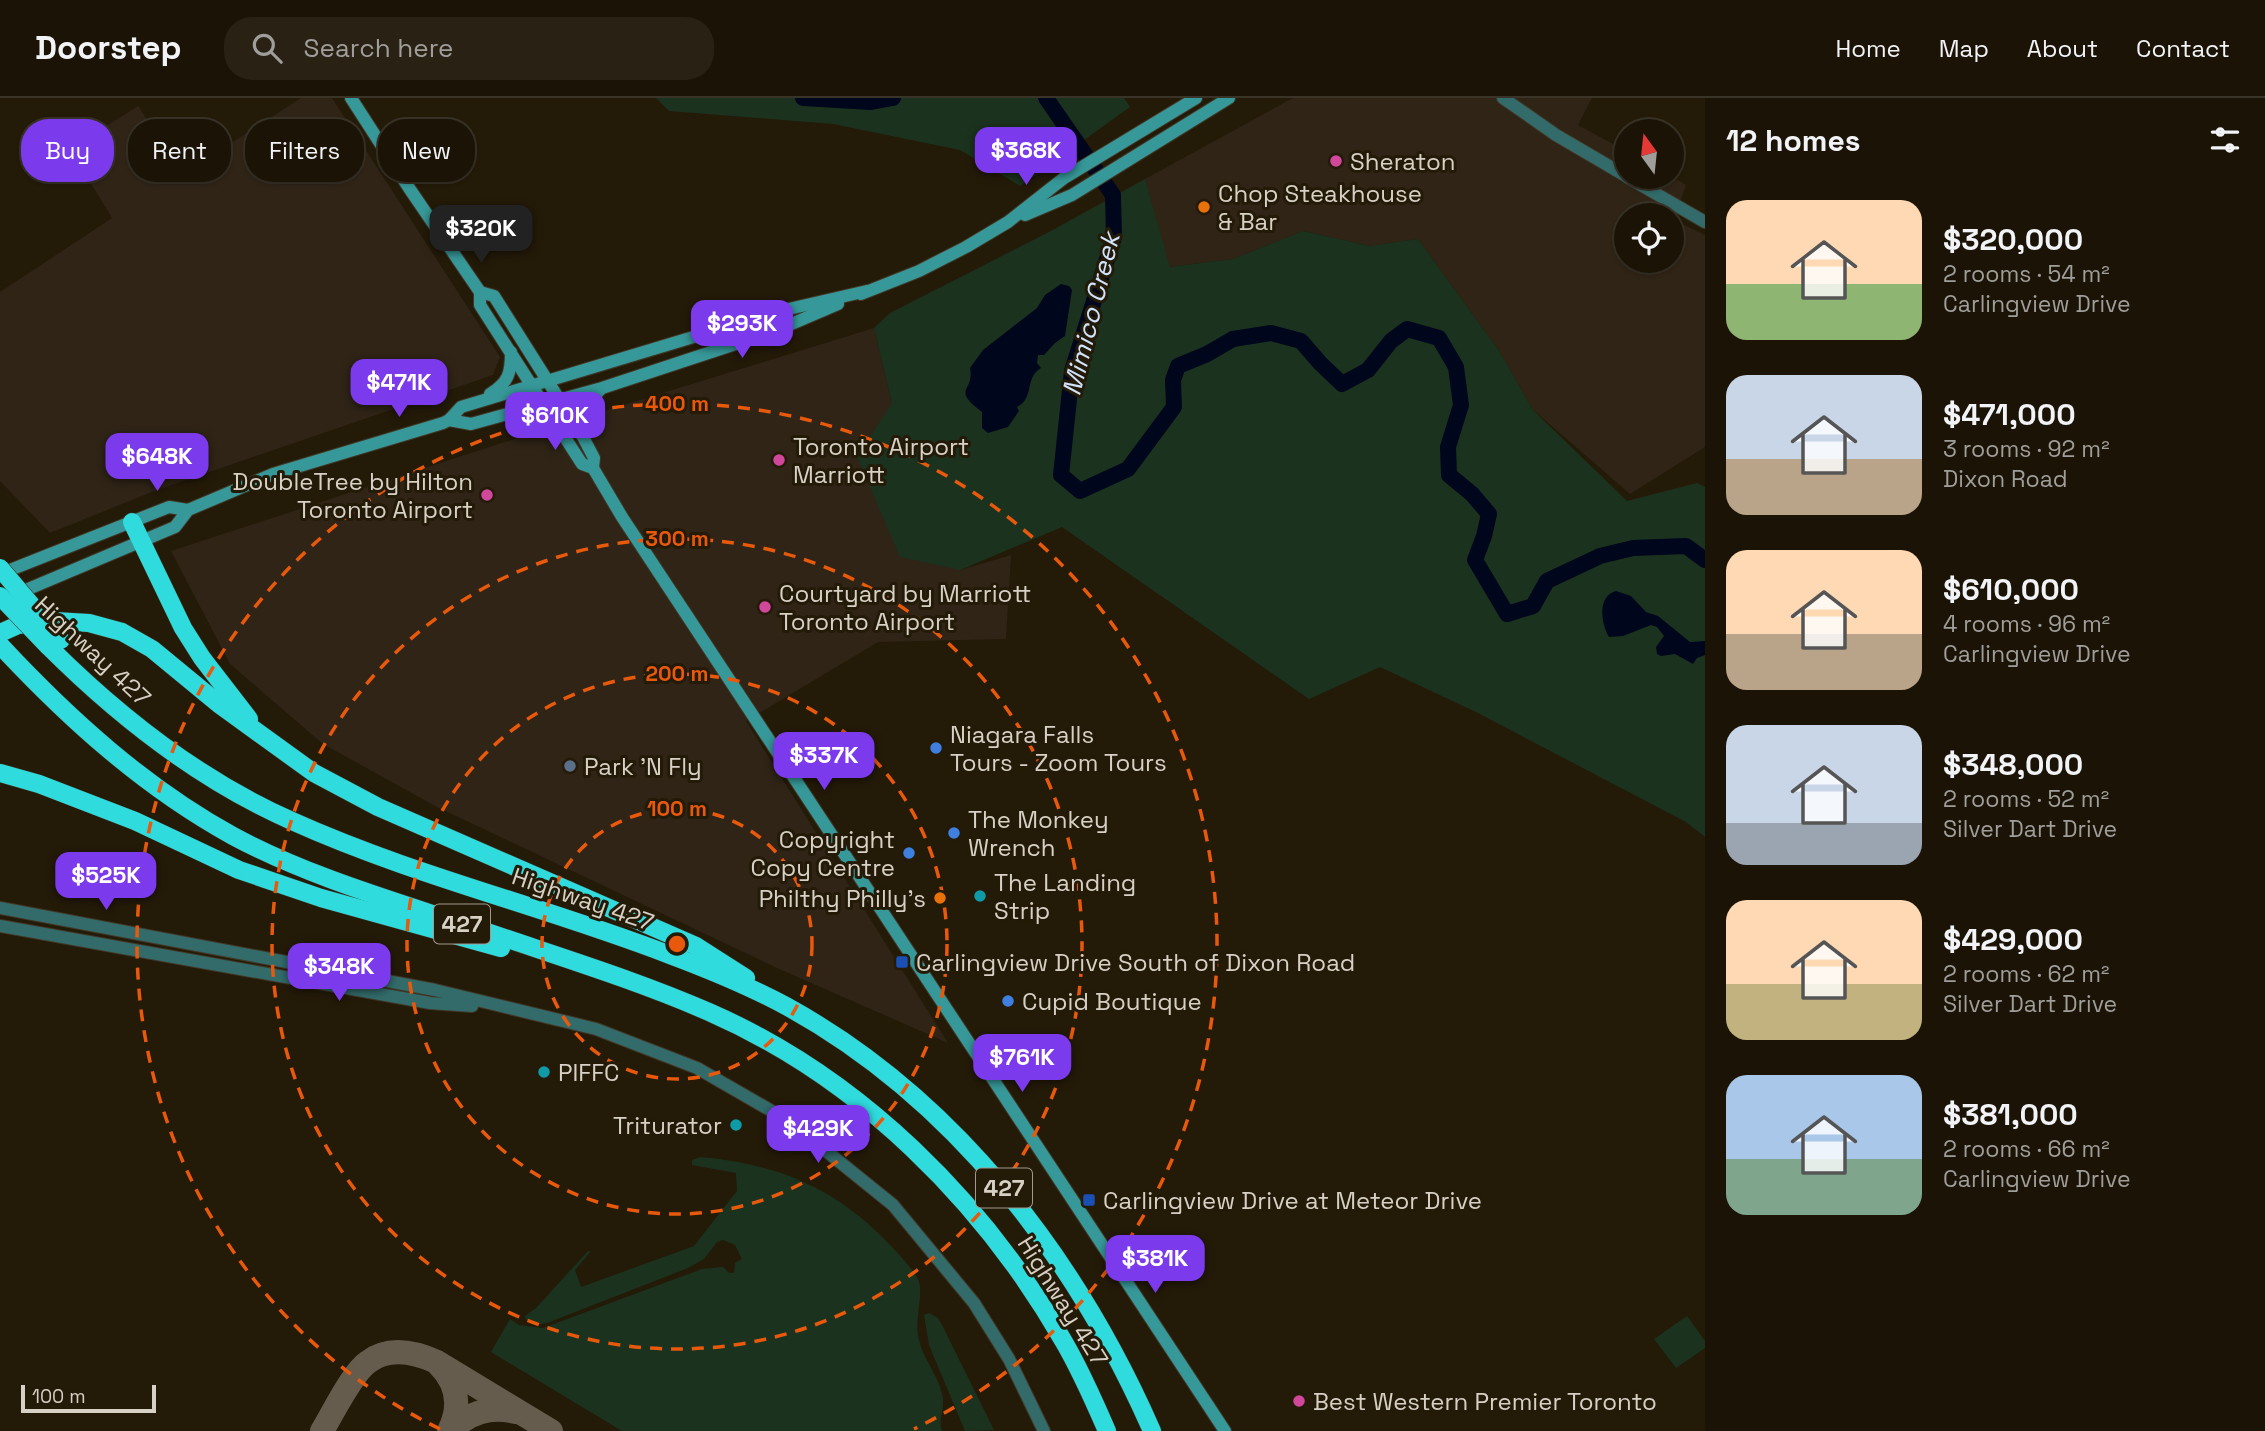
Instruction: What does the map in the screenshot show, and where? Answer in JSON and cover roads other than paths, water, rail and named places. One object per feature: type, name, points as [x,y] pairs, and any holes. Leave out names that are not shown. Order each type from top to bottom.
[{"type":"highway","points":[[132,522],[144,542],[183,628],[202,658],[258,730]]},
{"type":"highway","points":[[0,568],[54,643]]},
{"type":"highway","name":"Highway 427","points":[[0,598],[54,643],[102,698],[183,760],[252,801],[291,821],[391,859],[646,946],[737,982],[786,1006],[861,1054],[905,1089],[954,1134],[999,1182],[1057,1259],[1096,1320],[1152,1431]]},
{"type":"highway","points":[[0,633],[18,625],[55,621],[89,623],[122,632],[152,649],[220,705],[258,730],[314,774],[504,863],[696,946],[786,1006]]},
{"type":"highway","name":"Highway 427","points":[[0,645],[132,771],[235,837],[350,885],[632,982],[709,1012],[769,1043],[849,1096],[917,1153],[984,1225],[1039,1300],[1066,1345],[1107,1431]]},
{"type":"highway","points":[[0,773],[39,784],[135,821],[239,870],[321,898],[632,982]]},
{"type":"main road","points":[[351,98],[480,292],[480,305],[582,464],[593,468]]},
{"type":"main road","points":[[1008,222],[1064,178],[1196,98]]},
{"type":"main road","points":[[0,598],[144,542],[175,527],[188,510],[273,474],[449,420],[471,424],[602,388],[775,331],[919,271],[1008,222],[1072,194],[1229,98]]},
{"type":"main road","points":[[449,420],[461,407],[780,311],[867,291]]},
{"type":"main road","points":[[480,292],[494,296],[583,437],[594,458],[593,468],[622,517],[1224,1431]]},
{"type":"main road","points":[[478,402],[505,384],[511,367],[511,352]]},
{"type":"main road","points":[[583,437],[581,416],[586,404],[602,388]]},
{"type":"main road","points":[[0,574],[169,507],[188,510]]},
{"type":"street","points":[[1503,98],[1556,135],[1614,168]]},
{"type":"street","points":[[1649,189],[1705,222]]},
{"type":"street","points":[[0,908],[435,990],[596,1029],[697,1068],[789,1121],[893,1206],[974,1303],[1009,1359],[1044,1431]]},
{"type":"street","points":[[0,926],[430,1003],[507,1009]]},
{"type":"street","points":[[176,958],[180,943]]},
{"type":"water","points":[[1061,284],[1072,290],[1065,336],[1044,355],[1038,355],[1037,363],[1041,368],[1033,377],[1026,399],[1017,407],[1019,411],[1008,427],[988,433],[982,428],[982,412],[965,394],[971,376],[970,368],[983,350],[1037,308],[1045,295]]},
{"type":"water","points":[[1616,591],[1631,596],[1646,612],[1658,616],[1690,642],[1705,641],[1705,655],[1697,658],[1693,664],[1675,654],[1657,654],[1656,647],[1664,636],[1657,627],[1651,625],[1623,636],[1609,637],[1604,625],[1603,604],[1610,594]]},
{"type":"waterway","name":"Mimico Creek","points":[[803,98],[871,102],[893,98]]},
{"type":"waterway","name":"Mimico Creek","points":[[1046,98],[1113,195],[1114,237],[1072,371],[1061,475],[1080,491],[1128,469],[1174,407],[1173,380],[1178,366],[1233,339],[1271,333],[1301,341],[1342,384],[1368,370],[1391,341],[1407,329],[1439,338],[1456,367],[1461,405],[1448,447],[1449,475],[1472,494],[1489,514],[1475,560],[1507,614],[1533,606],[1547,581],[1600,556],[1633,548],[1686,546],[1705,560]]},
{"type":"place","name":"Sheraton","points":[[1336,161]]},
{"type":"place","name":"Chop Steakhouse & Bar","points":[[1204,207]]},
{"type":"place","name":"Toronto Airport Marriott","points":[[779,460]]},
{"type":"place","name":"DoubleTree by Hilton Toronto Airport","points":[[487,495]]},
{"type":"place","name":"Courtyard by Marriott Toronto Airport","points":[[765,607]]},
{"type":"place","name":"Niagara Falls Tours - Zoom Tours","points":[[936,748]]},
{"type":"place","name":"Park 'N Fly","points":[[570,766]]},
{"type":"place","name":"The Monkey Wrench","points":[[954,833]]},
{"type":"place","name":"Copyright Copy Centre","points":[[909,853]]},
{"type":"place","name":"The Landing Strip","points":[[980,896]]},
{"type":"place","name":"Philthy Philly’s","points":[[940,898]]},
{"type":"place","name":"Carlingview Drive South of Dixon Road","points":[[902,962]]},
{"type":"place","name":"Cupid Boutique","points":[[1008,1001]]},
{"type":"place","name":"PIFFC","points":[[544,1072]]},
{"type":"place","name":"Triturator","points":[[736,1125]]},
{"type":"place","name":"Carlingview Drive at Meteor Drive","points":[[1089,1200]]},
{"type":"place","name":"Best Western Premier Toronto","points":[[1299,1401]]}]
